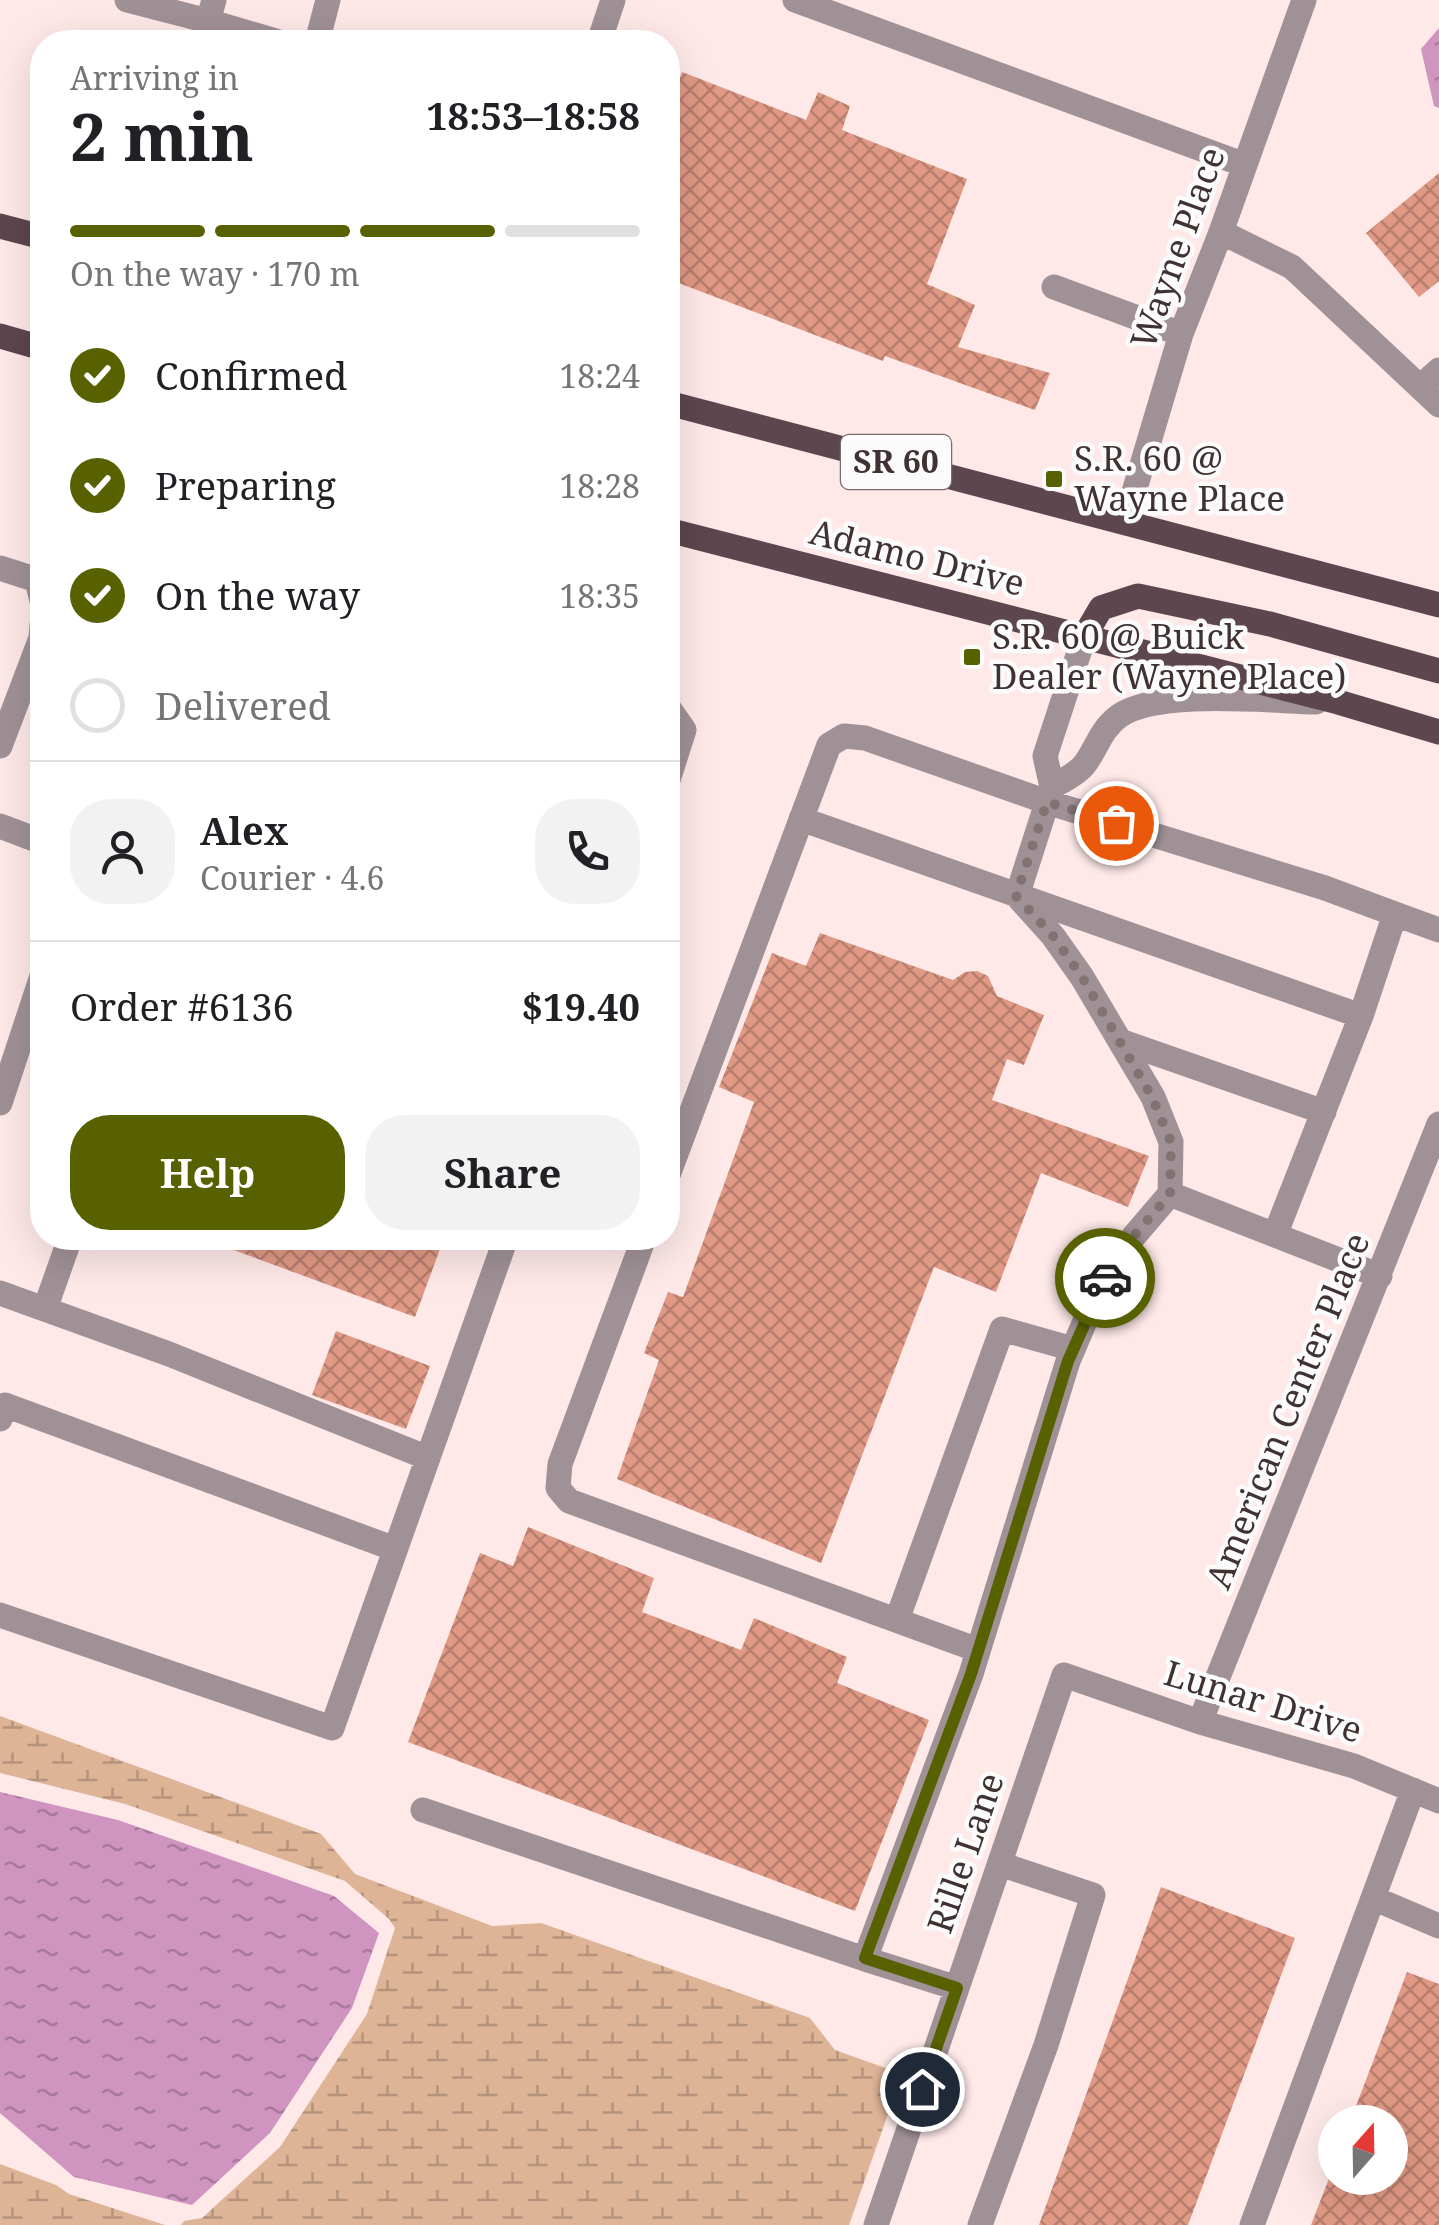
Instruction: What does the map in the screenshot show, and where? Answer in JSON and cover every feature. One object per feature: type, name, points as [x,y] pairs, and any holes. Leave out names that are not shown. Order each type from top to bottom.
[{"type":"main road","points":[[0,226],[30,234]]},
{"type":"main road","points":[[0,336],[30,345]]},
{"type":"main road","name":"SR 60","points":[[680,405],[1439,605]]},
{"type":"main road","name":"Adamo Drive","points":[[680,533],[1338,702],[1439,732]]},
{"type":"main road","points":[[1084,636],[1101,608],[1138,596],[1270,624],[1439,671]]},
{"type":"street","points":[[127,0],[238,30]]},
{"type":"street","points":[[320,30],[328,0]]},
{"type":"street","points":[[602,30],[613,0]]},
{"type":"street","points":[[794,0],[1245,165]]},
{"type":"street","name":"Wayne Place","points":[[1125,522],[1181,334],[1304,0]]},
{"type":"street","points":[[1221,232],[1292,267],[1433,388]]},
{"type":"street","points":[[1054,288],[1181,334]]},
{"type":"street","points":[[0,568],[30,577]]},
{"type":"street","points":[[1016,896],[1050,794],[1045,756],[1084,636]]},
{"type":"street","points":[[0,746],[30,667]]},
{"type":"street","points":[[1050,794],[1083,766],[1094,742],[1118,717],[1144,704],[1210,700],[1338,702]]},
{"type":"street","points":[[680,1143],[829,745],[844,736],[865,738],[1050,794],[1439,930]]},
{"type":"street","points":[[801,819],[1361,1016]]},
{"type":"street","points":[[0,826],[30,837]]},
{"type":"street","points":[[865,1958],[978,1650],[1073,1349],[1100,1286],[1134,1236],[1170,1194],[1171,1142],[1152,1097],[1123,1042],[1053,936],[1016,896]]},
{"type":"street","points":[[1275,1235],[1361,1016],[1395,914]]},
{"type":"street","points":[[0,1103],[30,1012]]},
{"type":"street","points":[[1123,1042],[1324,1112]]},
{"type":"street","name":"American Center Place","points":[[1200,1722],[1439,1124]]},
{"type":"street","points":[[1170,1194],[1380,1276]]},
{"type":"street","points":[[46,1309],[66,1250]]},
{"type":"street","points":[[0,1615],[332,1728],[502,1250]]},
{"type":"street","points":[[640,1250],[560,1464],[558,1488],[569,1501],[978,1650]]},
{"type":"street","points":[[0,1292],[169,1354],[428,1458]]},
{"type":"street","points":[[897,1620],[1002,1329],[1073,1349]]},
{"type":"street","points":[[0,1419],[5,1405],[396,1549]]},
{"type":"street","name":"Lunar Drive","points":[[1064,1675],[1200,1722],[1354,1766],[1439,1801]]},
{"type":"street","name":"Rille Lane","points":[[876,2225],[1064,1675]]},
{"type":"street","points":[[1252,2225],[1413,1790]]},
{"type":"street","points":[[423,1810],[957,1988]]},
{"type":"street","points":[[980,2225],[1046,2045],[1093,1895],[1000,1864]]},
{"type":"street","points":[[1372,1898],[1439,1926]]},
{"type":"green space","points":[[0,1716],[321,1834],[355,1874],[492,1926],[541,1923],[810,2018],[835,2050],[902,2074],[849,2225],[181,2225],[202,2218],[280,2147],[367,2014],[395,1928],[345,1881],[125,1804],[0,1773]]},
{"type":"green space","points":[[0,2164],[56,2185],[69,2194],[165,2225],[0,2225]]},
{"type":"water","points":[[1439,28],[1439,108],[1434,106],[1421,49]]},
{"type":"water","points":[[0,1792],[118,1820],[334,1896],[379,1933],[352,2008],[270,2133],[192,2205],[74,2177],[0,2113]]},
{"type":"building","points":[[682,72],[806,120],[818,92],[850,106],[842,130],[967,179],[927,284],[975,305],[958,347],[1050,373],[1035,410],[885,356],[883,361],[680,284]]},
{"type":"building","points":[[1439,173],[1439,281],[1419,297],[1366,233]]},
{"type":"building","points":[[820,933],[953,980],[965,972],[977,971],[988,976],[997,996],[1044,1015],[1024,1065],[1007,1059],[992,1100],[1149,1156],[1128,1207],[1041,1173],[996,1292],[934,1267],[821,1563],[617,1479],[659,1360],[644,1353],[668,1292],[683,1297],[754,1102],[719,1087],[772,953],[806,966]]},
{"type":"building","points":[[234,1250],[440,1250],[415,1317]]},
{"type":"building","points":[[336,1331],[430,1366],[406,1429],[312,1395]]},
{"type":"building","points":[[528,1527],[654,1578],[642,1612],[741,1650],[754,1618],[847,1657],[837,1683],[929,1720],[855,1911],[408,1742],[480,1553],[513,1566]]},
{"type":"building","points":[[1161,1887],[1295,1938],[1188,2225],[1039,2225]]},
{"type":"building","points":[[1407,1972],[1439,1984],[1439,2225],[1311,2225],[1323,2195],[1408,2195],[1408,2105],[1356,2105]]},
{"type":"way so far","points":[[1105,1278],[1170,1194],[1171,1142],[1123,1042],[1053,936],[1016,896],[1047,802],[1116,823]]},
{"type":"place","name":"S.R. 60 @ Wayne Place","points":[[1054,479]]},
{"type":"place","name":"S.R. 60 @ Buick Dealer (Wayne Place)","points":[[972,657]]},
{"type":"route","points":[[922,2089],[957,1988],[865,1958],[971,1674],[1068,1361],[1105,1278]]}]
